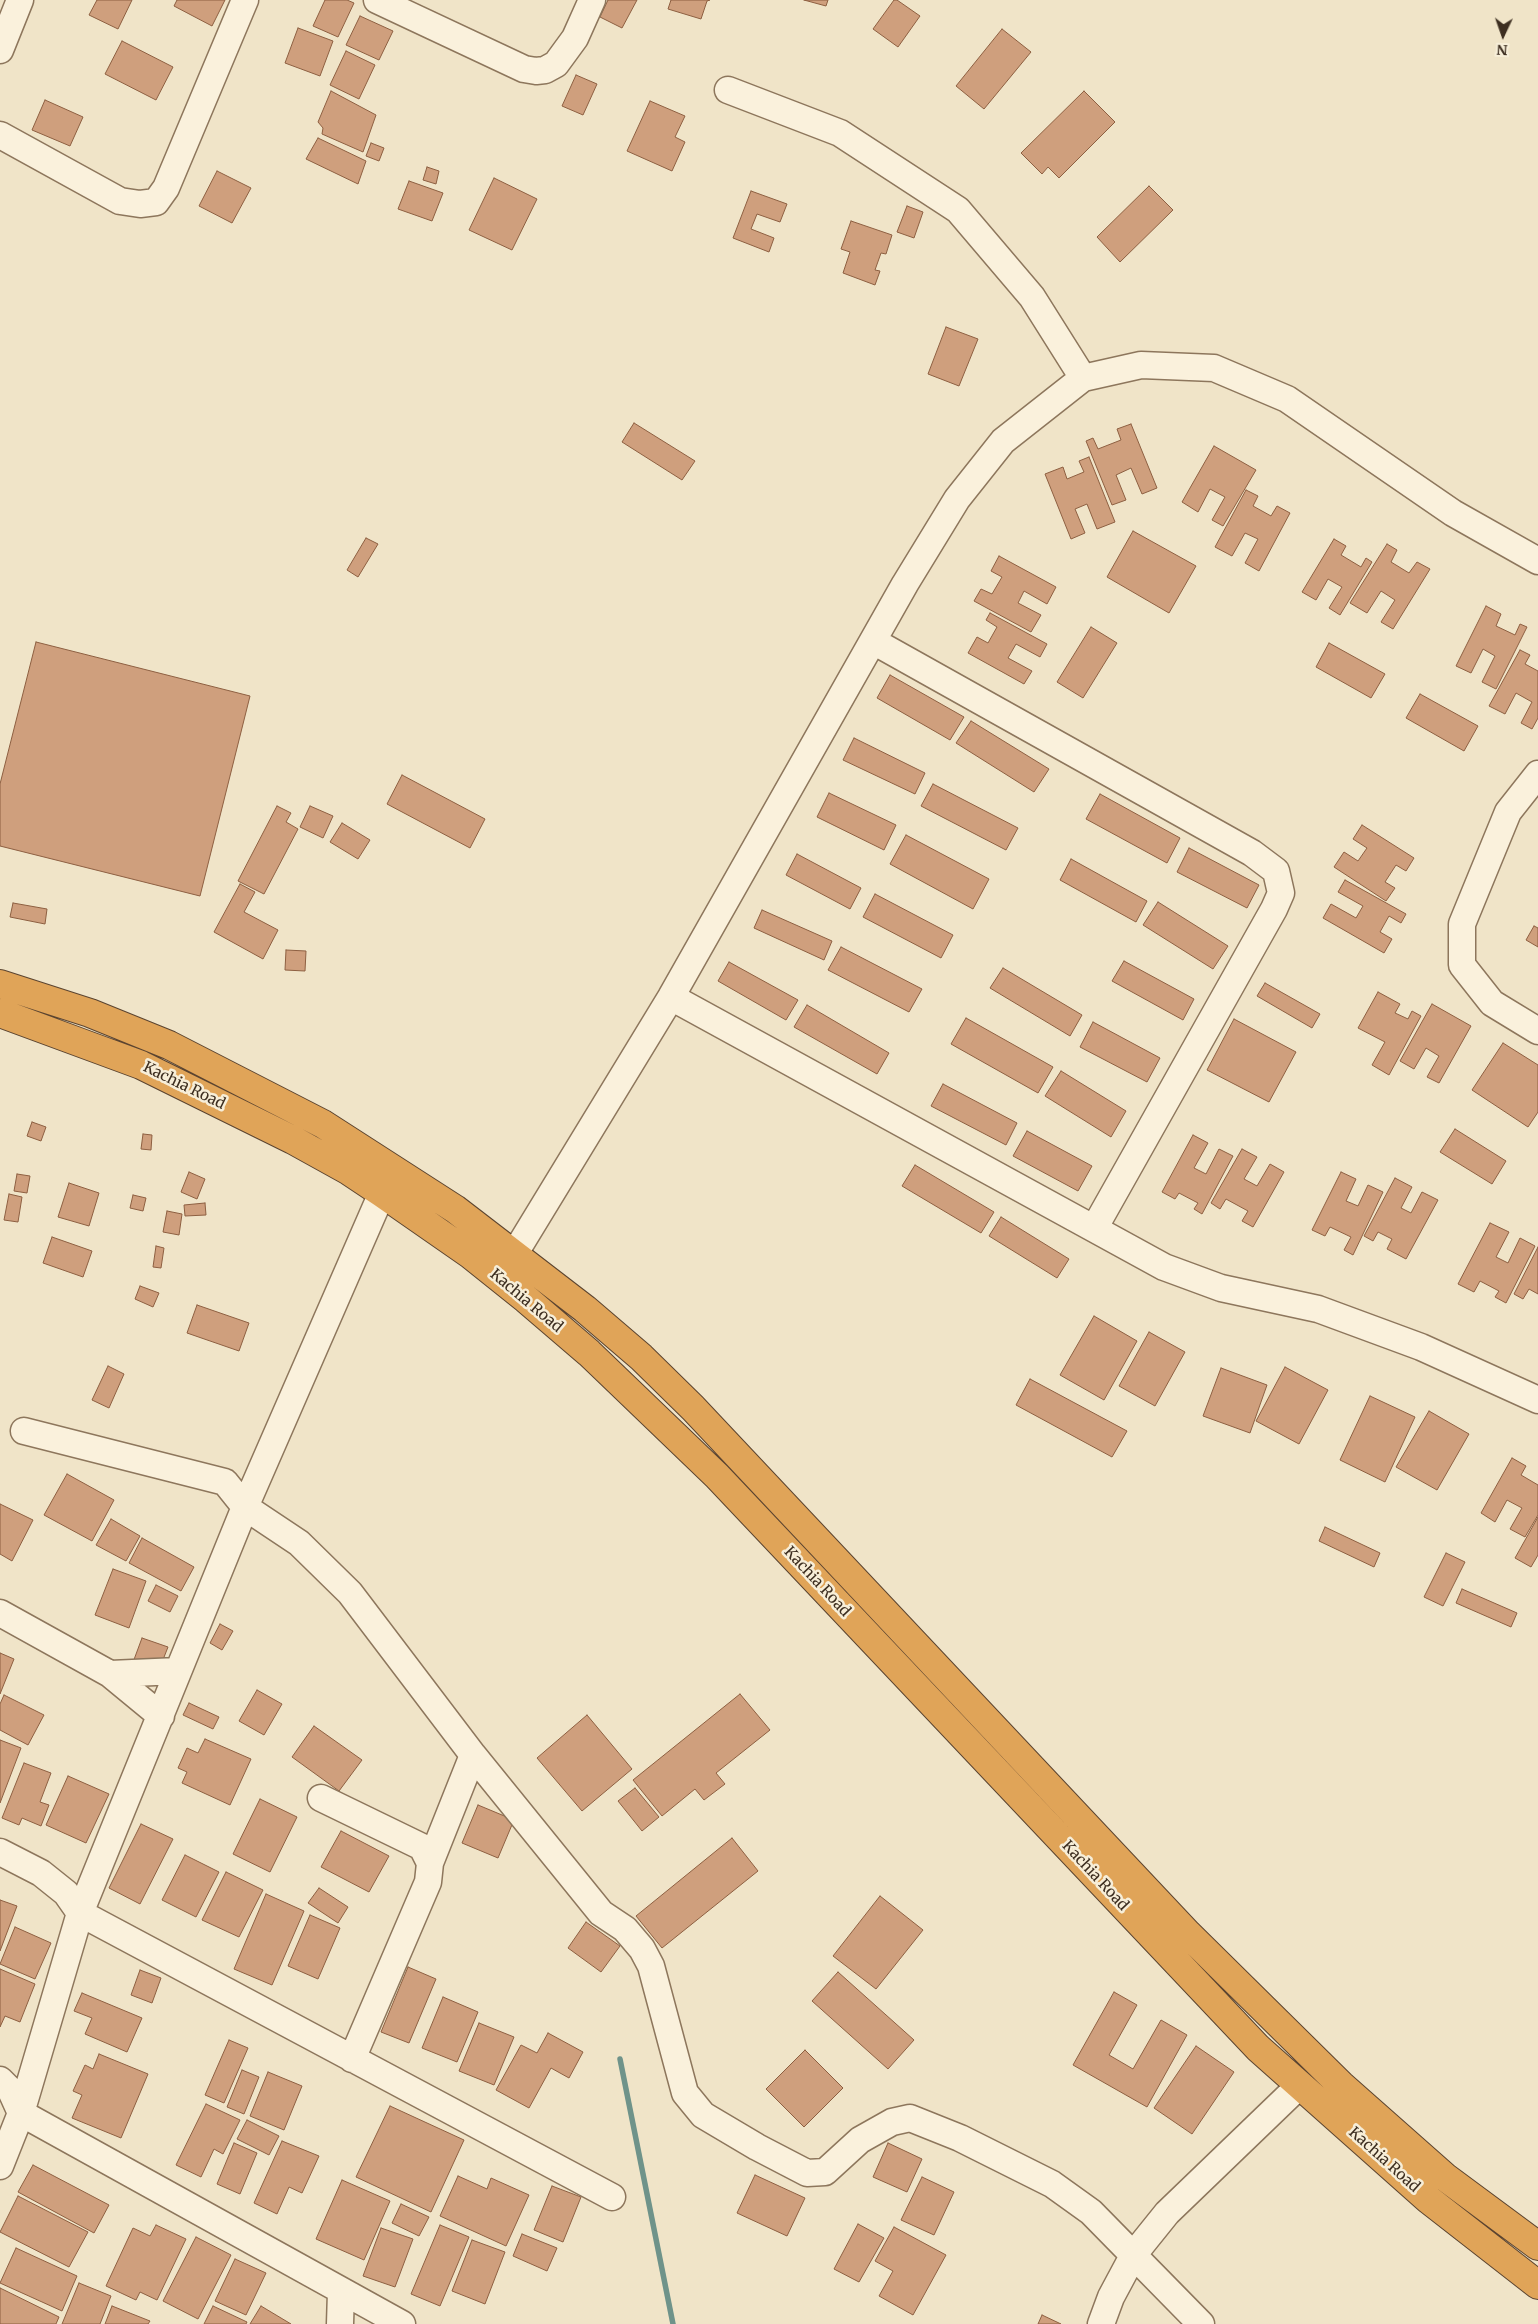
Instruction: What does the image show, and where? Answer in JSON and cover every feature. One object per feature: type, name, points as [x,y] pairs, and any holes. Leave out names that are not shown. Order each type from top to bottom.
[{"type":"highway","name":"Kachia Road","points":[[0,984],[90,1013],[169,1046],[297,1110],[397,1170],[455,1208],[515,1253],[641,1357],[693,1408],[1188,1934],[1341,2085],[1444,2177],[1538,2246]]},
{"type":"highway","name":"Kachia Road","points":[[0,1012],[141,1065],[292,1140],[349,1171],[382,1193],[471,1255],[519,1294],[589,1353],[724,1483],[1258,2048],[1429,2200],[1538,2285]]},
{"type":"street","points":[[0,50],[20,0]]},
{"type":"street","points":[[0,135],[120,201],[140,204],[156,202],[166,188],[245,0]]},
{"type":"street","points":[[376,0],[524,69],[536,71],[545,70],[556,64],[575,38],[592,0]]},
{"type":"street","points":[[728,90],[840,133],[958,210],[1032,297],[1083,378]]},
{"type":"street","points":[[515,1253],[671,997],[873,641],[957,499],[1003,441],[1083,378],[1140,365],[1214,368],[1287,400],[1453,512],[1538,561]]},
{"type":"street","points":[[873,641],[1252,853],[1276,871],[1281,893],[1274,909],[1095,1227]]},
{"type":"street","points":[[1538,774],[1508,812],[1462,924],[1462,965],[1492,1003],[1538,1031]]},
{"type":"street","points":[[671,997],[1095,1227],[1164,1267],[1221,1288],[1318,1309],[1421,1347],[1538,1400]]},
{"type":"street","points":[[0,2166],[21,2113],[80,1913],[245,1507],[382,1193]]},
{"type":"street","points":[[24,1431],[225,1482],[245,1507],[299,1543],[350,1593],[473,1754],[601,1913],[625,1929],[642,1949],[651,1966],[686,2093],[703,2115],[807,2173],[825,2172],[860,2140],[892,2122],[910,2118],[960,2138],[1052,2184],[1092,2212],[1200,2324]]},
{"type":"street","points":[[0,1613],[110,1674],[161,1716]]},
{"type":"street","points":[[110,1674],[178,1671]]},
{"type":"street","points":[[352,2059],[428,1882],[430,1863],[473,1754]]},
{"type":"street","points":[[321,1798],[422,1847],[430,1863]]},
{"type":"street","points":[[0,1852],[41,1873],[66,1893],[80,1913],[612,2197]]},
{"type":"street","points":[[0,2080],[11,2091],[21,2113],[341,2292],[402,2324]]},
{"type":"street","points":[[1101,2324],[1111,2297],[1134,2254],[1167,2213],[1300,2085]]},
{"type":"street","points":[[340,2324],[341,2292]]},
{"type":"building","points":[[97,0],[132,0],[118,29],[89,15]]},
{"type":"building","points":[[177,0],[225,0],[212,26],[174,6]]},
{"type":"building","points":[[325,0],[347,0],[354,3],[338,37],[313,26]]},
{"type":"building","points":[[608,0],[637,0],[622,28],[600,17]]},
{"type":"building","points":[[671,0],[710,0],[707,1],[701,19],[668,9]]},
{"type":"building","points":[[804,0],[828,0],[826,6]]},
{"type":"building","points":[[894,0],[897,0],[920,16],[898,47],[873,29]]},
{"type":"building","points":[[360,16],[393,31],[379,60],[346,45]]},
{"type":"building","points":[[298,28],[333,41],[320,76],[285,63]]},
{"type":"building","points":[[1002,29],[1031,52],[984,109],[956,86]]},
{"type":"building","points":[[122,41],[173,67],[156,100],[105,74]]},
{"type":"building","points":[[346,51],[375,65],[359,99],[330,85]]},
{"type":"building","points":[[576,75],[597,84],[583,115],[562,106]]},
{"type":"building","points":[[331,91],[376,115],[363,152],[322,134],[323,128],[318,122]]},
{"type":"building","points":[[1084,91],[1115,122],[1059,178],[1048,167],[1042,174],[1021,153]]},
{"type":"building","points":[[45,100],[83,117],[70,146],[32,130]]},
{"type":"building","points":[[650,101],[685,116],[675,137],[685,142],[672,171],[627,151]]},
{"type":"building","points":[[318,138],[366,161],[358,184],[306,159]]},
{"type":"building","points":[[371,143],[384,148],[379,161],[366,156]]},
{"type":"building","points":[[427,167],[439,171],[436,184],[423,180]]},
{"type":"building","points":[[217,171],[251,188],[232,223],[199,206]]},
{"type":"building","points":[[494,178],[537,199],[512,250],[469,230]]},
{"type":"building","points":[[409,181],[443,193],[432,221],[398,209]]},
{"type":"building","points":[[1149,186],[1173,210],[1120,262],[1097,237]]},
{"type":"building","points":[[751,191],[787,204],[780,222],[757,214],[751,229],[774,238],[769,252],[733,238]]},
{"type":"building","points":[[907,206],[923,212],[914,238],[897,232]]},
{"type":"building","points":[[851,221],[892,235],[886,254],[881,253],[875,270],[880,271],[875,285],[843,273],[850,252],[841,249]]},
{"type":"building","points":[[946,327],[978,339],[959,386],[928,374]]},
{"type":"building","points":[[634,423],[695,461],[682,480],[622,442]]},
{"type":"building","points":[[1131,424],[1157,488],[1142,494],[1131,468],[1116,475],[1126,500],[1112,505],[1086,441],[1093,438],[1098,449],[1121,440],[1117,429]]},
{"type":"building","points":[[1214,446],[1256,470],[1223,526],[1212,520],[1225,497],[1210,489],[1198,512],[1182,502]]},
{"type":"building","points":[[1089,457],[1115,522],[1097,529],[1087,504],[1075,509],[1085,533],[1071,539],[1045,474],[1063,467],[1067,479],[1084,472],[1079,461]]},
{"type":"building","points":[[1246,490],[1258,496],[1253,506],[1271,516],[1277,506],[1290,513],[1259,571],[1245,563],[1258,539],[1245,533],[1232,556],[1215,547]]},
{"type":"building","points":[[1133,531],[1196,566],[1169,613],[1107,577]]},
{"type":"building","points":[[366,538],[378,544],[358,577],[347,570]]},
{"type":"building","points":[[1334,539],[1346,546],[1341,555],[1361,567],[1366,558],[1372,562],[1340,615],[1329,608],[1342,587],[1328,579],[1316,600],[1302,592]]},
{"type":"building","points":[[1387,544],[1397,550],[1391,562],[1409,573],[1417,562],[1430,569],[1393,629],[1381,622],[1395,600],[1381,591],[1367,613],[1350,603]]},
{"type":"building","points":[[999,556],[1056,587],[1047,604],[1024,591],[1018,603],[1041,615],[1031,632],[974,601],[981,589],[992,594],[1002,577],[991,571]]},
{"type":"building","points":[[1486,606],[1501,614],[1496,626],[1515,635],[1520,624],[1527,627],[1496,689],[1482,682],[1495,656],[1483,649],[1471,673],[1456,666]]},
{"type":"building","points":[[990,613],[1047,644],[1040,657],[1016,644],[1008,658],[1032,671],[1024,684],[968,653],[977,637],[988,643],[997,627],[986,620]]},
{"type":"building","points":[[1091,627],[1117,643],[1083,698],[1057,682]]},
{"type":"building","points":[[36,642],[250,696],[200,896],[0,846],[0,784]]},
{"type":"building","points":[[1329,643],[1385,674],[1371,698],[1316,667]]},
{"type":"building","points":[[1520,650],[1530,655],[1525,664],[1538,671],[1538,718],[1532,729],[1521,723],[1532,702],[1516,693],[1505,714],[1489,706]]},
{"type":"building","points":[[890,675],[964,717],[950,740],[877,698]]},
{"type":"building","points":[[1420,694],[1478,726],[1464,751],[1406,718]]},
{"type":"building","points":[[971,721],[1049,769],[1034,792],[956,743]]},
{"type":"building","points":[[854,738],[925,773],[915,794],[843,760]]},
{"type":"building","points":[[402,775],[485,819],[470,848],[387,804]]},
{"type":"building","points":[[933,784],[1018,828],[1006,850],[921,806]]},
{"type":"building","points":[[829,793],[896,825],[884,850],[817,817]]},
{"type":"building","points":[[1100,794],[1180,838],[1167,863],[1086,819]]},
{"type":"building","points":[[277,806],[291,813],[286,822],[298,829],[264,894],[238,881]]},
{"type":"building","points":[[310,806],[333,816],[323,838],[300,827]]},
{"type":"building","points":[[342,823],[370,840],[358,859],[330,842]]},
{"type":"building","points":[[1362,825],[1414,858],[1406,871],[1396,865],[1385,882],[1395,888],[1386,901],[1334,867],[1344,852],[1358,861],[1367,848],[1353,839]]},
{"type":"building","points":[[906,835],[989,879],[973,909],[890,864]]},
{"type":"building","points":[[1189,848],[1259,885],[1247,908],[1177,872]]},
{"type":"building","points":[[797,854],[861,888],[850,909],[786,875]]},
{"type":"building","points":[[1071,859],[1147,901],[1136,922],[1060,880]]},
{"type":"building","points":[[1345,880],[1406,914],[1401,923],[1389,916],[1380,932],[1392,939],[1384,953],[1323,918],[1331,904],[1356,918],[1363,906],[1338,892]]},
{"type":"building","points":[[240,884],[255,892],[244,912],[278,930],[263,959],[214,932]]},
{"type":"building","points":[[875,894],[953,935],[941,958],[863,917]]},
{"type":"building","points":[[1158,902],[1228,946],[1213,969],[1143,925]]},
{"type":"building","points":[[13,903],[47,909],[45,924],[10,917]]},
{"type":"building","points":[[762,910],[832,941],[824,960],[754,928]]},
{"type":"building","points":[[1534,926],[1538,928],[1538,947],[1526,940]]},
{"type":"building","points":[[841,947],[922,989],[909,1012],[828,970]]},
{"type":"building","points":[[286,950],[306,951],[305,971],[285,970]]},
{"type":"building","points":[[1124,961],[1194,999],[1183,1020],[1112,981]]},
{"type":"building","points":[[729,962],[798,1000],[786,1020],[718,981]]},
{"type":"building","points":[[1003,968],[1082,1015],[1070,1036],[990,988]]},
{"type":"building","points":[[1265,983],[1320,1014],[1312,1028],[1257,996]]},
{"type":"building","points":[[1378,992],[1400,1004],[1395,1013],[1408,1019],[1412,1011],[1421,1016],[1389,1075],[1372,1065],[1385,1042],[1358,1028]]},
{"type":"building","points":[[1432,1004],[1471,1026],[1439,1083],[1427,1077],[1439,1056],[1426,1048],[1414,1069],[1400,1061]]},
{"type":"building","points":[[807,1005],[889,1053],[877,1074],[794,1027]]},
{"type":"building","points":[[966,1018],[1053,1067],[1038,1093],[951,1044]]},
{"type":"building","points":[[1234,1019],[1296,1052],[1269,1102],[1207,1070]]},
{"type":"building","points":[[1093,1022],[1160,1058],[1147,1082],[1080,1047]]},
{"type":"building","points":[[1503,1043],[1538,1065],[1538,1112],[1528,1127],[1472,1090]]},
{"type":"building","points":[[1061,1071],[1126,1111],[1111,1137],[1045,1096]]},
{"type":"building","points":[[943,1084],[1017,1123],[1006,1145],[931,1106]]},
{"type":"building","points":[[32,1122],[46,1127],[41,1141],[27,1136]]},
{"type":"building","points":[[1455,1129],[1506,1161],[1492,1184],[1440,1152]]},
{"type":"building","points":[[1027,1131],[1092,1166],[1078,1191],[1013,1156]]},
{"type":"building","points":[[143,1134],[152,1135],[151,1150],[141,1149]]},
{"type":"building","points":[[1193,1135],[1208,1143],[1194,1168],[1206,1174],[1219,1149],[1233,1156],[1202,1214],[1194,1209],[1198,1203],[1179,1193],[1175,1199],[1162,1192]]},
{"type":"building","points":[[1242,1149],[1257,1157],[1244,1179],[1257,1186],[1270,1164],[1284,1172],[1253,1227],[1242,1221],[1248,1211],[1226,1199],[1220,1209],[1211,1203]]},
{"type":"building","points":[[915,1165],[994,1212],[981,1233],[902,1186]]},
{"type":"building","points":[[189,1172],[205,1179],[197,1199],[181,1192]]},
{"type":"building","points":[[1341,1172],[1356,1179],[1346,1201],[1358,1206],[1368,1185],[1383,1192],[1353,1255],[1344,1250],[1351,1237],[1330,1227],[1325,1236],[1312,1230]]},
{"type":"building","points":[[17,1174],[30,1176],[27,1193],[14,1191]]},
{"type":"building","points":[[1395,1178],[1412,1187],[1401,1208],[1411,1213],[1422,1192],[1438,1200],[1406,1259],[1387,1249],[1392,1239],[1378,1232],[1373,1241],[1364,1236]]},
{"type":"building","points":[[69,1183],[99,1193],[89,1226],[58,1217]]},
{"type":"building","points":[[9,1194],[22,1197],[18,1222],[4,1220]]},
{"type":"building","points":[[133,1195],[146,1198],[143,1211],[130,1208]]},
{"type":"building","points":[[205,1203],[206,1215],[185,1216],[184,1205]]},
{"type":"building","points":[[167,1211],[182,1214],[179,1235],[163,1232]]},
{"type":"building","points":[[1001,1217],[1069,1259],[1057,1278],[989,1236]]},
{"type":"building","points":[[1490,1223],[1509,1232],[1496,1257],[1508,1263],[1520,1238],[1535,1246],[1506,1303],[1495,1297],[1499,1291],[1480,1281],[1474,1292],[1458,1284]]},
{"type":"building","points":[[52,1237],[92,1251],[83,1277],[43,1263]]},
{"type":"building","points":[[156,1246],[164,1248],[161,1268],[153,1267]]},
{"type":"building","points":[[1538,1247],[1538,1294],[1529,1289],[1523,1299],[1514,1294]]},
{"type":"building","points":[[140,1286],[159,1293],[153,1307],[135,1299]]},
{"type":"building","points":[[197,1305],[249,1323],[239,1351],[187,1333]]},
{"type":"building","points":[[1094,1316],[1137,1341],[1104,1400],[1060,1375]]},
{"type":"building","points":[[1149,1332],[1185,1352],[1155,1406],[1119,1386]]},
{"type":"building","points":[[108,1366],[124,1374],[109,1408],[92,1400]]},
{"type":"building","points":[[1285,1367],[1328,1390],[1299,1444],[1256,1421]]},
{"type":"building","points":[[1221,1368],[1267,1385],[1250,1433],[1203,1416]]},
{"type":"building","points":[[1030,1379],[1127,1431],[1112,1457],[1016,1405]]},
{"type":"building","points":[[1370,1396],[1415,1417],[1385,1482],[1340,1460]]},
{"type":"building","points":[[1429,1411],[1469,1434],[1437,1490],[1396,1467]]},
{"type":"building","points":[[1512,1458],[1526,1466],[1521,1475],[1538,1485],[1538,1515],[1525,1537],[1510,1529],[1522,1508],[1507,1500],[1495,1522],[1481,1513]]},
{"type":"building","points":[[67,1474],[114,1500],[92,1541],[44,1515]]},
{"type":"building","points":[[0,1504],[33,1520],[12,1561],[0,1554]]},
{"type":"building","points":[[1538,1517],[1538,1555],[1531,1567],[1515,1558]]},
{"type":"building","points":[[111,1519],[140,1536],[126,1561],[96,1545]]},
{"type":"building","points":[[1325,1527],[1380,1553],[1374,1567],[1319,1541]]},
{"type":"building","points":[[142,1538],[194,1567],[181,1591],[129,1563]]},
{"type":"building","points":[[1446,1553],[1465,1562],[1443,1606],[1424,1597]]},
{"type":"building","points":[[113,1569],[146,1581],[129,1628],[95,1615]]},
{"type":"building","points":[[156,1585],[178,1596],[170,1612],[148,1601]]},
{"type":"building","points":[[1462,1589],[1517,1613],[1511,1627],[1456,1603]]},
{"type":"building","points":[[220,1624],[233,1631],[222,1650],[210,1643]]},
{"type":"building","points":[[142,1638],[168,1647],[157,1675],[132,1665]]},
{"type":"building","points":[[0,1653],[14,1659],[0,1694]]},
{"type":"building","points":[[257,1690],[282,1704],[264,1735],[239,1721]]},
{"type":"building","points":[[740,1694],[770,1730],[716,1773],[725,1784],[704,1800],[695,1789],[662,1816],[633,1780]]},
{"type":"building","points":[[4,1695],[44,1715],[28,1745],[0,1730],[0,1704]]},
{"type":"building","points":[[189,1703],[219,1717],[213,1729],[183,1715]]},
{"type":"building","points":[[587,1715],[632,1769],[582,1811],[537,1758]]},
{"type":"building","points":[[314,1726],[362,1760],[339,1791],[292,1757]]},
{"type":"building","points":[[205,1739],[251,1759],[230,1805],[182,1783],[187,1772],[178,1768],[187,1748],[198,1753]]},
{"type":"building","points":[[0,1740],[21,1748],[0,1803]]},
{"type":"building","points":[[24,1763],[51,1773],[40,1802],[49,1805],[41,1826],[22,1818],[19,1825],[2,1818]]},
{"type":"building","points":[[68,1776],[109,1794],[86,1843],[46,1825]]},
{"type":"building","points":[[635,1788],[659,1817],[642,1831],[618,1801]]},
{"type":"building","points":[[260,1799],[297,1817],[270,1872],[233,1854]]},
{"type":"building","points":[[478,1805],[514,1820],[498,1858],[462,1843]]},
{"type":"building","points":[[141,1824],[173,1839],[140,1904],[109,1888]]},
{"type":"building","points":[[341,1831],[389,1856],[369,1892],[321,1867]]},
{"type":"building","points":[[732,1838],[758,1871],[662,1948],[636,1916]]},
{"type":"building","points":[[185,1855],[219,1872],[196,1917],[162,1900]]},
{"type":"building","points":[[226,1872],[263,1890],[239,1937],[202,1920]]},
{"type":"building","points":[[319,1888],[348,1907],[338,1923],[308,1903]]},
{"type":"building","points":[[266,1894],[304,1911],[272,1985],[234,1969]]},
{"type":"building","points":[[880,1896],[923,1930],[876,1989],[833,1956]]},
{"type":"building","points":[[0,1900],[17,1906],[0,1951]]},
{"type":"building","points":[[310,1915],[340,1928],[318,1979],[288,1966]]},
{"type":"building","points":[[586,1922],[620,1946],[601,1972],[568,1948]]},
{"type":"building","points":[[15,1927],[51,1943],[35,1979],[0,1964]]},
{"type":"building","points":[[408,1967],[436,1979],[409,2043],[381,2032]]},
{"type":"building","points":[[0,1969],[35,1984],[20,2022],[5,2016],[0,2027]]},
{"type":"building","points":[[140,1970],[161,1978],[152,2003],[131,1995]]},
{"type":"building","points":[[838,1972],[914,2040],[888,2069],[812,2001]]},
{"type":"building","points":[[1114,1992],[1137,2005],[1109,2055],[1133,2069],[1161,2020],[1187,2035],[1147,2107],[1073,2065]]},
{"type":"building","points":[[82,1993],[142,2018],[127,2052],[85,2034],[92,2018],[74,2011]]},
{"type":"building","points":[[443,1997],[478,2012],[457,2062],[422,2048]]},
{"type":"building","points":[[479,2023],[514,2037],[494,2085],[459,2071]]},
{"type":"building","points":[[548,2033],[583,2052],[569,2078],[551,2068],[529,2108],[496,2090],[521,2045],[537,2053]]},
{"type":"building","points":[[229,2040],[248,2048],[224,2103],[205,2095]]},
{"type":"building","points":[[1196,2046],[1234,2072],[1192,2134],[1154,2108]]},
{"type":"building","points":[[805,2050],[843,2088],[804,2127],[766,2089]]},
{"type":"building","points":[[99,2054],[148,2074],[121,2138],[72,2118],[82,2095],[73,2091],[85,2065],[93,2069]]},
{"type":"building","points":[[242,2070],[259,2077],[244,2114],[227,2107]]},
{"type":"building","points":[[268,2072],[302,2086],[284,2130],[250,2116]]},
{"type":"building","points":[[206,2104],[240,2120],[223,2154],[214,2149],[201,2177],[176,2165]]},
{"type":"building","points":[[390,2106],[464,2140],[431,2212],[356,2177]]},
{"type":"building","points":[[247,2120],[279,2136],[269,2155],[237,2139]]},
{"type":"building","points":[[282,2141],[319,2156],[302,2193],[289,2187],[277,2214],[254,2203]]},
{"type":"building","points":[[234,2143],[257,2153],[240,2194],[217,2184]]},
{"type":"building","points":[[888,2143],[922,2159],[907,2192],[873,2177]]},
{"type":"building","points":[[33,2165],[109,2205],[94,2233],[18,2192]]},
{"type":"building","points":[[755,2175],[805,2198],[787,2236],[737,2213]]},
{"type":"building","points":[[458,2176],[487,2189],[491,2178],[529,2195],[506,2246],[440,2216]]},
{"type":"building","points":[[922,2177],[954,2192],[934,2235],[901,2220]]},
{"type":"building","points":[[342,2180],[390,2201],[364,2260],[316,2239]]},
{"type":"building","points":[[552,2186],[581,2197],[563,2242],[534,2230]]},
{"type":"building","points":[[18,2196],[88,2232],[69,2267],[0,2232]]},
{"type":"building","points":[[401,2204],[429,2217],[419,2236],[392,2223]]},
{"type":"building","points":[[858,2224],[884,2238],[859,2282],[834,2269]]},
{"type":"building","points":[[156,2225],[186,2239],[157,2300],[140,2292],[136,2300],[106,2286],[133,2228],[150,2236]]},
{"type":"building","points":[[440,2225],[469,2237],[440,2306],[411,2294]]},
{"type":"building","points":[[894,2227],[946,2255],[913,2315],[879,2296],[893,2271],[875,2261]]},
{"type":"building","points":[[381,2228],[413,2239],[395,2287],[363,2276]]},
{"type":"building","points":[[522,2234],[557,2248],[547,2271],[513,2256]]},
{"type":"building","points":[[196,2237],[231,2255],[198,2319],[163,2301]]},
{"type":"building","points":[[472,2240],[505,2252],[485,2304],[452,2291]]},
{"type":"building","points":[[16,2248],[77,2276],[62,2311],[0,2283]]},
{"type":"building","points":[[235,2259],[266,2273],[246,2315],[215,2301]]},
{"type":"building","points":[[79,2283],[111,2296],[100,2324],[62,2324]]},
{"type":"building","points":[[0,2288],[59,2317],[56,2324],[0,2324]]},
{"type":"building","points":[[112,2306],[150,2321],[148,2324],[105,2324]]},
{"type":"building","points":[[213,2306],[247,2322],[246,2324],[204,2324]]},
{"type":"building","points":[[261,2306],[291,2324],[250,2324]]},
{"type":"building","points":[[1042,2315],[1061,2324],[1038,2324]]},
{"type":"waterway","points":[[620,2059],[673,2324]]}]
